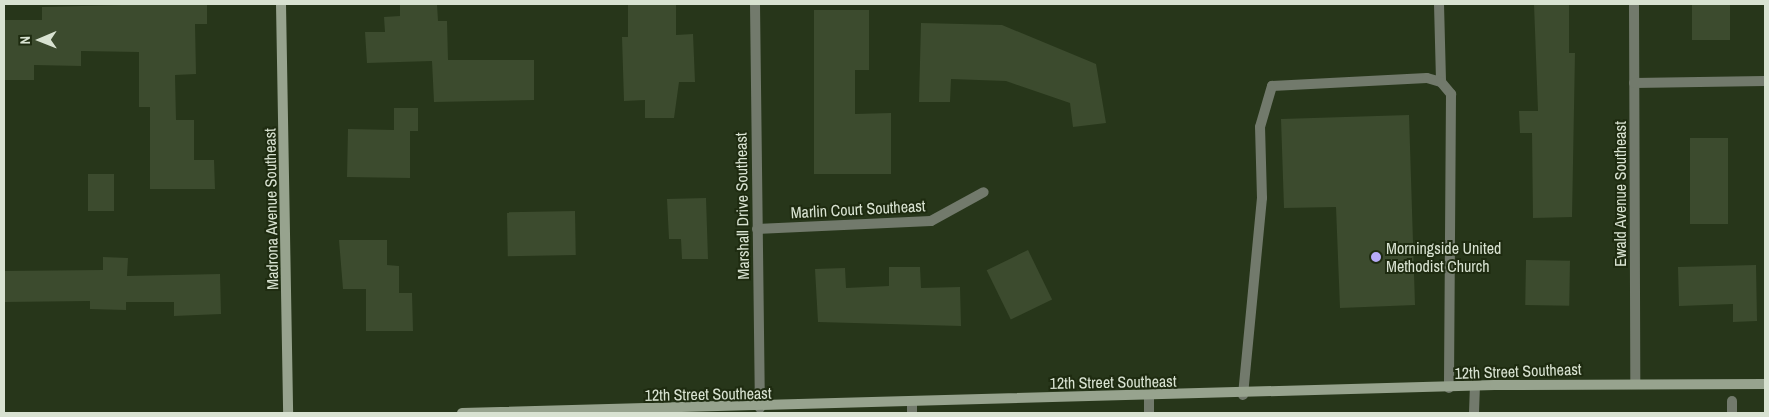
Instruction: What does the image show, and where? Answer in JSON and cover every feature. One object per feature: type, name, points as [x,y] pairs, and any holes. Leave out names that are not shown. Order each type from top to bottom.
[{"type":"main road","name":"Madrona Avenue Southeast","points":[[281,4],[288,413]]},
{"type":"main road","name":"12th Street Southeast","points":[[462,413],[760,411],[912,402],[1243,395],[1475,386],[1635,383],[1765,384]]},
{"type":"street","name":"Marshall Drive Southeast","points":[[755,4],[760,411]]},
{"type":"street","points":[[1439,4],[1441,82]]},
{"type":"street","name":"Ewald Avenue Southeast","points":[[1634,4],[1635,383]]},
{"type":"street","points":[[1243,395],[1262,198],[1260,127],[1272,86],[1427,78],[1441,82],[1451,94],[1449,388]]},
{"type":"street","points":[[1634,83],[1765,82]]},
{"type":"street","name":"Marlin Court Southeast","points":[[757,229],[932,221],[984,192]]},
{"type":"street","points":[[1474,413],[1475,386]]},
{"type":"street","points":[[1149,396],[1149,413]]},
{"type":"street","points":[[1732,401],[1732,413]]},
{"type":"street","points":[[912,402],[912,413]]},
{"type":"building","points":[[207,4],[207,24],[195,24],[196,74],[175,75],[176,120],[194,120],[194,160],[214,160],[215,189],[150,189],[150,107],[139,107],[139,52],[81,51],[81,66],[34,65],[34,80],[4,80],[4,20],[42,20],[42,7]]},
{"type":"building","points":[[400,4],[437,4],[438,21],[447,21],[448,60],[534,60],[534,100],[434,102],[432,61],[367,63],[365,32],[385,32],[384,17],[400,16]]},
{"type":"building","points":[[628,4],[676,4],[676,35],[693,34],[695,82],[679,82],[674,118],[645,118],[645,100],[624,101],[622,37],[628,37]]},
{"type":"building","points":[[1534,4],[1569,4],[1569,53],[1575,53],[1572,217],[1533,218],[1532,133],[1520,133],[1519,111],[1538,111]]},
{"type":"building","points":[[1692,4],[1730,4],[1730,40],[1692,40]]},
{"type":"building","points":[[814,10],[869,10],[869,70],[855,70],[855,114],[891,113],[891,174],[814,174]]},
{"type":"building","points":[[921,23],[1002,25],[1096,64],[1106,123],[1073,127],[1070,103],[1006,81],[951,79],[950,102],[919,102]]},
{"type":"building","points":[[394,108],[418,108],[418,131],[410,131],[410,178],[347,177],[348,129],[394,130]]},
{"type":"building","name":"Morningside United Methodist Church","points":[[1409,115],[1415,305],[1340,308],[1336,207],[1284,208],[1281,119]]},
{"type":"building","points":[[1690,138],[1728,138],[1728,224],[1690,224]]},
{"type":"building","points":[[88,174],[114,174],[114,211],[88,211]]},
{"type":"building","points":[[706,198],[708,259],[682,259],[681,239],[669,239],[667,199]]},
{"type":"building","points":[[575,211],[576,255],[508,256],[507,212]]},
{"type":"building","points":[[339,240],[387,240],[387,265],[399,266],[399,293],[412,293],[413,331],[366,331],[366,289],[343,289]]},
{"type":"building","points":[[1028,250],[1052,299],[1011,320],[987,270]]},
{"type":"building","points":[[103,257],[128,258],[127,276],[220,274],[221,314],[174,316],[174,302],[126,302],[126,310],[90,309],[90,301],[4,302],[4,271],[103,270]]},
{"type":"building","points":[[1526,260],[1570,261],[1569,306],[1525,305]]},
{"type":"building","points":[[1756,265],[1757,321],[1733,322],[1733,304],[1679,306],[1678,267]]},
{"type":"building","points":[[889,267],[920,267],[921,288],[960,287],[961,326],[818,322],[815,269],[845,268],[846,288],[889,286]]},
{"type":"place","name":"Morningside United Methodist Church","points":[[1376,257]]}]
